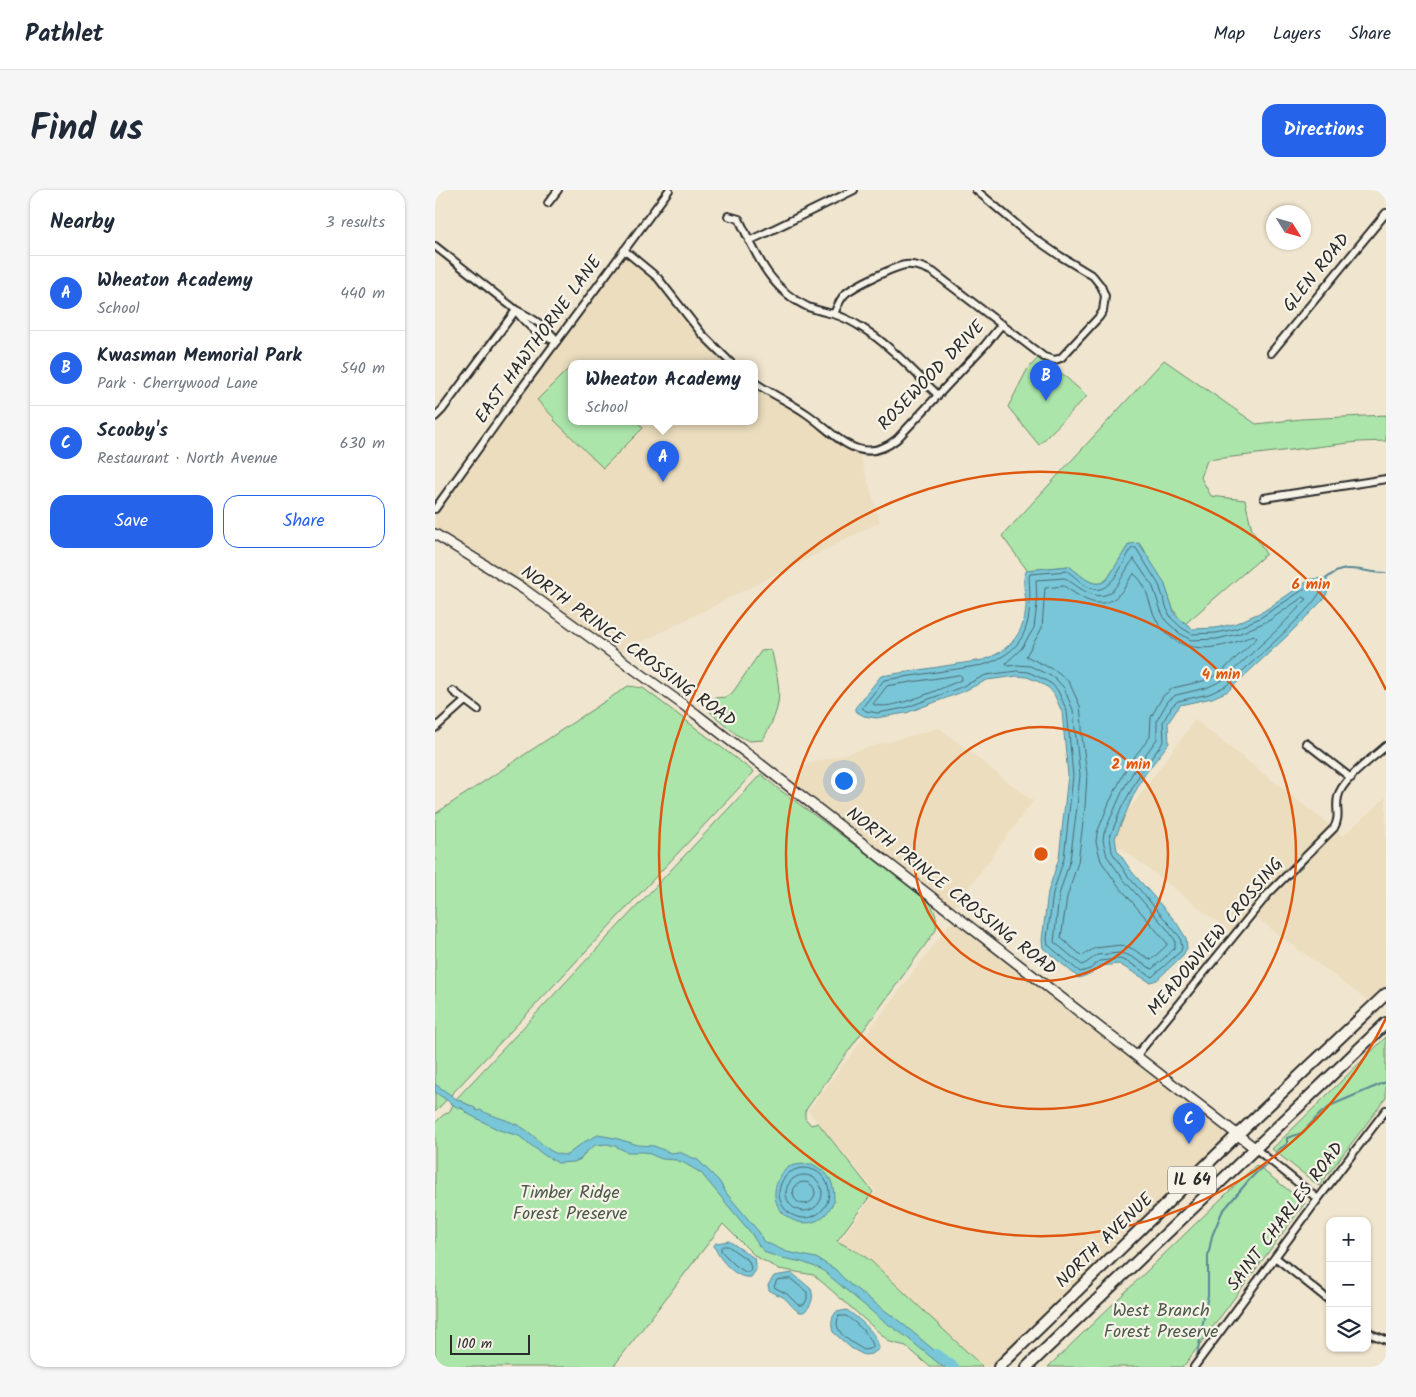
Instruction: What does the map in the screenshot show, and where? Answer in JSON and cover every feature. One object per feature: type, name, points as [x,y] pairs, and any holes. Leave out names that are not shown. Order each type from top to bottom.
[{"type":"main road","name":"NORTH AVENUE","points":[[999,1367],[1237,1135],[1386,994]]},
{"type":"main road","name":"NORTH AVENUE","points":[[1027,1367],[1256,1150],[1386,1023]]},
{"type":"street","points":[[548,203],[558,190]]},
{"type":"street","name":"EAST HAWTHORNE LANE","points":[[435,509],[669,190]]},
{"type":"street","points":[[749,241],[854,190]]},
{"type":"street","points":[[834,314],[843,297],[850,290],[890,270],[906,265],[926,268],[1044,357],[1058,359],[1065,355],[1103,311],[1105,296],[1101,286],[1093,276],[1028,234],[976,190]]},
{"type":"street","name":"GLEN ROAD","points":[[1271,353],[1386,213]]},
{"type":"street","points":[[728,216],[739,220],[763,268],[779,287],[796,301],[808,307],[834,314],[874,336],[938,395]]},
{"type":"street","points":[[435,246],[516,310],[526,324],[546,339],[557,341]]},
{"type":"street","points":[[624,250],[658,278],[702,334],[728,360]]},
{"type":"street","points":[[435,418],[516,310]]},
{"type":"street","name":"ROSEWOOD DRIVE","points":[[758,384],[807,413],[846,444],[857,449],[875,450],[891,443],[938,395],[1002,324]]},
{"type":"street","points":[[1264,498],[1386,479]]},
{"type":"street","name":"NORTH PRINCE CROSSING ROAD","points":[[435,534],[525,590],[697,714],[1318,1199]]},
{"type":"street","points":[[453,691],[478,710]]},
{"type":"street","points":[[435,728],[465,701]]},
{"type":"street","points":[[1306,743],[1351,778]]},
{"type":"street","name":"MEADOWVIEW CROSSING","points":[[1136,1056],[1268,894],[1334,828],[1338,817],[1337,798],[1341,789],[1386,746]]},
{"type":"street","name":"SAINT CHARLES ROAD","points":[[1194,1367],[1386,1110]]},
{"type":"street","points":[[1275,1257],[1326,1297]]},
{"type":"street","points":[[1371,1333],[1386,1340]]},
{"type":"shaded area","points":[[624,253],[643,267],[662,286],[726,360],[568,360],[568,425],[758,425],[758,386],[795,408],[836,440],[859,452],[880,522],[622,652],[435,531],[435,514]]},
{"type":"shaded area","points":[[1195,720],[1332,827],[1272,884],[1233,934],[1108,838]]},
{"type":"shaded area","points":[[939,728],[1033,801],[953,909],[791,786],[808,764]]},
{"type":"shaded area","points":[[1386,797],[1386,991],[1372,1004],[1254,916],[1274,891],[1337,831],[1343,836]]},
{"type":"shaded area","points":[[955,917],[1234,1135],[995,1367],[984,1367],[871,1261],[839,1242],[876,1192],[808,1111]]},
{"type":"green space","points":[[1041,355],[1087,396],[1039,445],[1008,407],[1027,370]]},
{"type":"green space","points":[[1164,360],[1256,424],[1301,419],[1386,415],[1386,441],[1358,442],[1207,460],[1201,478],[1211,496],[1245,500],[1252,530],[1266,554],[1185,624],[1173,609],[1166,588],[1143,547],[1129,544],[1108,578],[1103,582],[1093,583],[1069,566],[1027,570],[1002,536]]},
{"type":"green space","points":[[568,369],[568,425],[640,425],[643,428],[603,468],[554,420],[537,400]]},
{"type":"green space","points":[[769,650],[772,652],[778,684],[779,697],[777,708],[763,740],[749,741],[737,735],[710,712],[709,705],[714,698],[727,697],[733,692],[761,651]]},
{"type":"green space","points":[[628,686],[643,688],[754,772],[435,1112],[435,814]]},
{"type":"green space","name":"Timber Ridge Forest Preserve","points":[[761,774],[928,899],[934,910],[936,930],[805,1111],[805,1118],[811,1125],[818,1123],[873,1192],[837,1241],[871,1261],[982,1366],[930,1367],[906,1346],[890,1342],[814,1275],[779,1269],[755,1256],[723,1224],[613,1367],[435,1367],[435,1123],[450,1111],[453,1104],[468,1112],[471,1106],[456,1099]]},
{"type":"green space","points":[[1386,1037],[1386,1098],[1319,1186],[1272,1149]]},
{"type":"green space","name":"West Branch Forest Preserve","points":[[1256,1165],[1305,1203],[1183,1367],[1048,1367]]},
{"type":"water","points":[[1139,543],[1164,582],[1175,615],[1193,629],[1215,628],[1234,624],[1264,611],[1311,579],[1327,578],[1328,590],[1325,598],[1228,691],[1212,698],[1180,705],[1168,723],[1169,743],[1145,774],[1134,794],[1115,838],[1117,850],[1132,872],[1176,922],[1186,938],[1187,948],[1183,955],[1157,980],[1150,982],[1119,964],[1100,966],[1092,973],[1079,978],[1043,948],[1042,940],[1048,892],[1059,858],[1068,775],[1062,712],[1054,694],[1049,688],[1027,677],[1017,676],[987,680],[962,692],[906,713],[876,718],[864,716],[855,711],[855,708],[881,676],[983,660],[993,656],[1009,645],[1020,630],[1026,612],[1024,581],[1027,570],[1069,566],[1088,581],[1093,583],[1103,582],[1108,578],[1129,544]]},
{"type":"water","points":[[435,1084],[477,1111],[480,1110],[523,1128],[549,1149],[560,1154],[567,1155],[584,1142],[598,1135],[638,1145],[654,1146],[671,1153],[679,1152],[698,1160],[719,1181],[727,1194],[759,1232],[763,1241],[787,1252],[816,1258],[835,1269],[847,1282],[903,1324],[954,1367],[943,1367],[904,1335],[882,1320],[821,1269],[766,1253],[701,1173],[684,1163],[676,1160],[662,1159],[645,1152],[627,1152],[607,1144],[595,1145],[581,1159],[574,1162],[558,1163],[519,1136],[499,1130],[468,1114],[462,1108],[458,1108],[435,1092]]},
{"type":"water","points":[[812,1164],[823,1171],[830,1179],[834,1202],[825,1215],[816,1221],[806,1223],[796,1221],[780,1209],[776,1200],[775,1190],[785,1170],[791,1166]]},
{"type":"water","points":[[729,1241],[754,1258],[756,1270],[751,1277],[734,1272],[719,1256],[714,1245]]},
{"type":"water","points":[[792,1273],[812,1291],[811,1303],[803,1312],[799,1312],[783,1297],[769,1290],[768,1285],[774,1276]]},
{"type":"water","points":[[847,1310],[867,1327],[875,1337],[879,1349],[872,1354],[864,1355],[851,1348],[833,1332],[832,1321],[834,1314]]},
{"type":"waterway","points":[[1327,578],[1334,573],[1348,569],[1386,573]]},
{"type":"waterway","points":[[1273,1158],[1278,1150],[1287,1144],[1287,1138],[1302,1133],[1321,1113],[1334,1104],[1386,1082]]},
{"type":"waterway","points":[[1197,1356],[1208,1295],[1208,1256],[1212,1236],[1222,1212],[1249,1180],[1261,1168],[1269,1164]]},
{"type":"waterway","points":[[937,1354],[954,1367]]},
{"type":"place","name":"Kwasman Memorial Park","points":[[1046,401]]},
{"type":"place","name":"Wheaton Academy","points":[[663,482]]},
{"type":"place","name":"Scooby's","points":[[1189,1144]]}]
